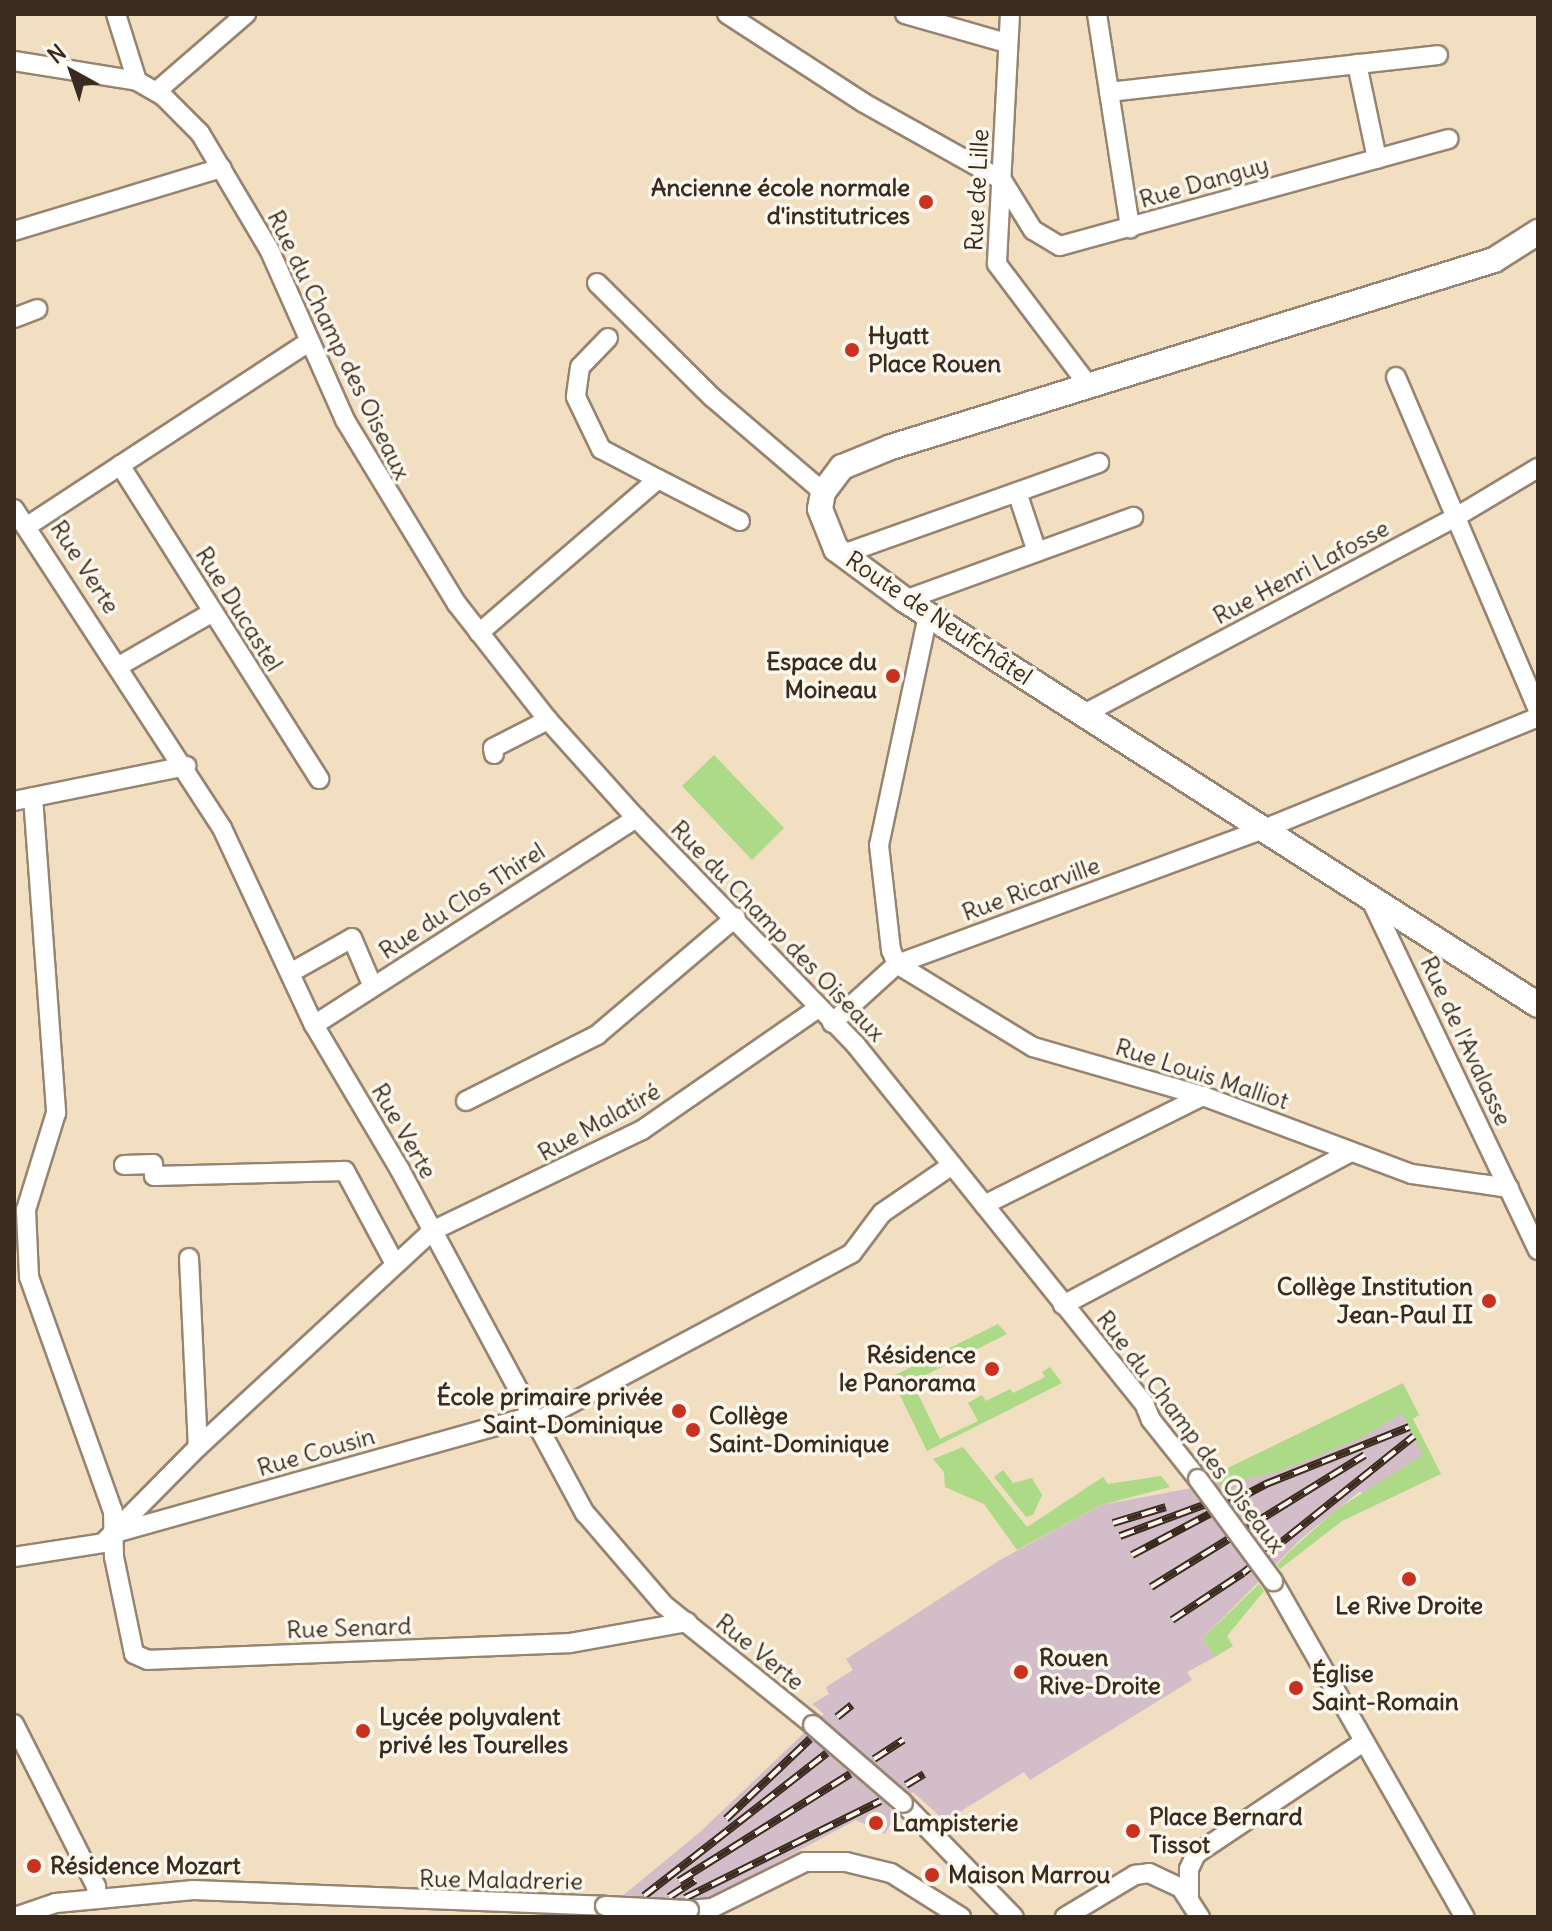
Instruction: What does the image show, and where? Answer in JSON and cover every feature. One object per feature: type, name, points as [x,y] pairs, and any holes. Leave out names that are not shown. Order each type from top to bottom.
[{"type":"main road","points":[[823,492],[842,467],[891,447],[1494,260],[1538,232]]},
{"type":"main road","name":"Route de Neufchâtel","points":[[823,492],[821,522],[843,554],[905,600],[1538,1005]]},
{"type":"street","points":[[116,14],[137,81]]},
{"type":"street","points":[[157,91],[246,14]]},
{"type":"street","points":[[727,14],[864,103],[1002,180]]},
{"type":"street","points":[[905,14],[1007,43]]},
{"type":"street","name":"Rue de Lille","points":[[1010,14],[997,264],[1089,386]]},
{"type":"street","points":[[1097,14],[1130,228]]},
{"type":"street","points":[[1109,92],[1438,55]]},
{"type":"street","name":"Rue du Champ des Oiseaux","points":[[14,61],[137,81],[157,91],[200,133],[269,249],[309,342],[393,508],[479,633],[548,720],[636,818],[736,917],[832,1023],[952,1165],[1198,1479],[1273,1581],[1465,1917]]},
{"type":"street","points":[[1357,64],[1377,159]]},
{"type":"street","name":"Rue Danguy","points":[[1002,180],[1024,219],[1051,244],[1069,246],[1449,139]]},
{"type":"street","points":[[14,231],[222,168]]},
{"type":"street","points":[[597,283],[713,398],[823,492]]},
{"type":"street","points":[[14,318],[37,309]]},
{"type":"street","points":[[608,338],[580,367],[576,397],[601,449],[740,521]]},
{"type":"street","points":[[29,525],[309,342]]},
{"type":"street","points":[[1396,377],[1538,710]]},
{"type":"street","points":[[843,554],[1099,463]]},
{"type":"street","name":"Rue Ducastel","points":[[120,465],[319,779]]},
{"type":"street","name":"Rue Henri Lafosse","points":[[1084,714],[1456,517],[1538,468]]},
{"type":"street","points":[[479,633],[658,479]]},
{"type":"street","points":[[1017,492],[1037,552]]},
{"type":"street","name":"Rue Verte","points":[[14,509],[29,525],[186,766],[236,854],[314,1025],[432,1231],[585,1513],[636,1575],[752,1678],[813,1725],[903,1803],[1014,1917]]},
{"type":"street","points":[[905,600],[1133,517]]},
{"type":"street","points":[[119,666],[213,612]]},
{"type":"street","points":[[897,964],[891,950],[879,845],[928,615]]},
{"type":"street","name":"Rue Ricarville","points":[[832,1023],[897,964],[1264,829],[1538,717]]},
{"type":"street","points":[[494,754],[493,748],[548,720]]},
{"type":"street","points":[[14,801],[186,766]]},
{"type":"street","name":"Rue Senard","points":[[33,797],[56,1113],[26,1210],[22,1278],[113,1511],[112,1534],[128,1641],[134,1654],[148,1660],[570,1643],[687,1622]]},
{"type":"street","name":"Rue du Clos Thirel","points":[[314,1025],[636,818]]},
{"type":"street","name":"Rue de l'Avalasse","points":[[1370,898],[1538,1250]]},
{"type":"street","points":[[466,1101],[597,1035],[736,917]]},
{"type":"street","points":[[290,973],[352,938],[373,987]]},
{"type":"street","name":"Rue Louis Malliot","points":[[897,964],[1033,1047],[1203,1096],[1412,1174],[1509,1188]]},
{"type":"street","name":"Rue Malatiré","points":[[14,1557],[91,1548],[112,1534],[198,1447],[394,1262],[432,1231],[642,1130],[818,1008]]},
{"type":"street","points":[[984,1205],[1203,1096]]},
{"type":"street","points":[[1063,1305],[1351,1152]]},
{"type":"street","points":[[124,1165],[153,1164],[154,1176],[345,1171],[394,1262]]},
{"type":"street","name":"Rue Cousin","points":[[112,1534],[534,1419],[852,1253],[882,1213],[952,1165]]},
{"type":"street","points":[[189,1258],[198,1447]]},
{"type":"street","points":[[14,1724],[96,1886],[97,1899]]},
{"type":"street","points":[[1189,1897],[1192,1860],[1234,1827],[1363,1742]]},
{"type":"street","name":"Rue Maladrerie","points":[[15,1917],[56,1903],[193,1890],[605,1906],[692,1914],[805,1862],[872,1865],[891,1873],[961,1917]]},
{"type":"street","points":[[1065,1917],[1141,1873],[1165,1876],[1189,1897],[1200,1917]]},
{"type":"shaded area","points":[[1402,1413],[1424,1455],[1364,1496],[1360,1491],[1302,1538],[1203,1638],[1215,1657],[1187,1672],[1192,1680],[1030,1780],[1024,1772],[945,1821],[913,1792],[889,1807],[896,1814],[885,1834],[856,1820],[675,1917],[597,1917],[700,1832],[824,1714],[812,1704],[829,1694],[826,1687],[853,1670],[846,1659],[1000,1560],[1101,1505],[1277,1472],[1360,1438]]},
{"type":"green space","points":[[714,755],[784,828],[752,860],[682,786]]},
{"type":"green space","points":[[998,1324],[1007,1334],[912,1382],[940,1439],[978,1421],[968,1403],[982,1395],[986,1401],[1010,1389],[1013,1393],[1045,1377],[1042,1372],[1050,1367],[1062,1383],[927,1451],[891,1377]]},
{"type":"green space","points":[[1403,1383],[1419,1415],[1413,1419],[1441,1474],[1342,1521],[1280,1569],[1277,1565],[1289,1552],[1337,1509],[1423,1455],[1402,1413],[1361,1438],[1277,1472],[1218,1485],[1211,1476]]},
{"type":"green space","points":[[963,1447],[1027,1527],[1103,1477],[1108,1484],[1161,1476],[1170,1487],[1101,1505],[1017,1550],[984,1504],[945,1487],[944,1472],[933,1459]]},
{"type":"green space","points":[[1003,1470],[1013,1483],[1032,1478],[1042,1495],[1033,1515],[1026,1517],[994,1477]]},
{"type":"green space","points":[[1259,1584],[1264,1591],[1227,1636],[1233,1646],[1215,1657],[1203,1638]]},
{"type":"railway","points":[[1132,1555],[1266,1484],[1409,1427]]},
{"type":"railway","points":[[1172,1620],[1243,1573],[1414,1436]]},
{"type":"railway","points":[[1151,1587],[1365,1455]]},
{"type":"railway","points":[[1120,1536],[1214,1501]]},
{"type":"railway","points":[[1113,1523],[1166,1507]]},
{"type":"railway","points":[[837,1717],[852,1705]]},
{"type":"railway","points":[[726,1819],[810,1739]]},
{"type":"railway","points":[[874,1759],[903,1740]]},
{"type":"railway","points":[[644,1896],[827,1753]]},
{"type":"railway","points":[[679,1881],[850,1774]]},
{"type":"railway","points":[[906,1785],[924,1774]]},
{"type":"railway","points":[[685,1898],[880,1801]]},
{"type":"railway","points":[[669,1897],[695,1880]]},
{"type":"place","name":"Ancienne école normale d'institutrices","points":[[926,202]]},
{"type":"place","name":"Hyatt Place Rouen","points":[[852,350]]},
{"type":"place","name":"Espace du Moineau","points":[[893,676]]},
{"type":"place","name":"Collège Institution Jean-Paul II","points":[[1489,1301]]},
{"type":"place","name":"Résidence le Panorama","points":[[992,1369]]},
{"type":"place","name":"École primaire privée Saint-Dominique","points":[[679,1411]]},
{"type":"place","name":"Collège Saint-Dominique","points":[[693,1430]]},
{"type":"place","name":"Le Rive Droite","points":[[1409,1579]]},
{"type":"place","name":"Rouen Rive-Droite","points":[[1021,1672]]},
{"type":"place","name":"Église Saint-Romain","points":[[1296,1688]]},
{"type":"place","name":"Lycée polyvalent privé les Tourelles","points":[[363,1731]]},
{"type":"place","name":"Lampisterie","points":[[876,1823]]},
{"type":"place","name":"Place Bernard Tissot","points":[[1133,1831]]},
{"type":"place","name":"Résidence Mozart","points":[[34,1866]]},
{"type":"place","name":"Maison Marrou","points":[[932,1875]]}]
